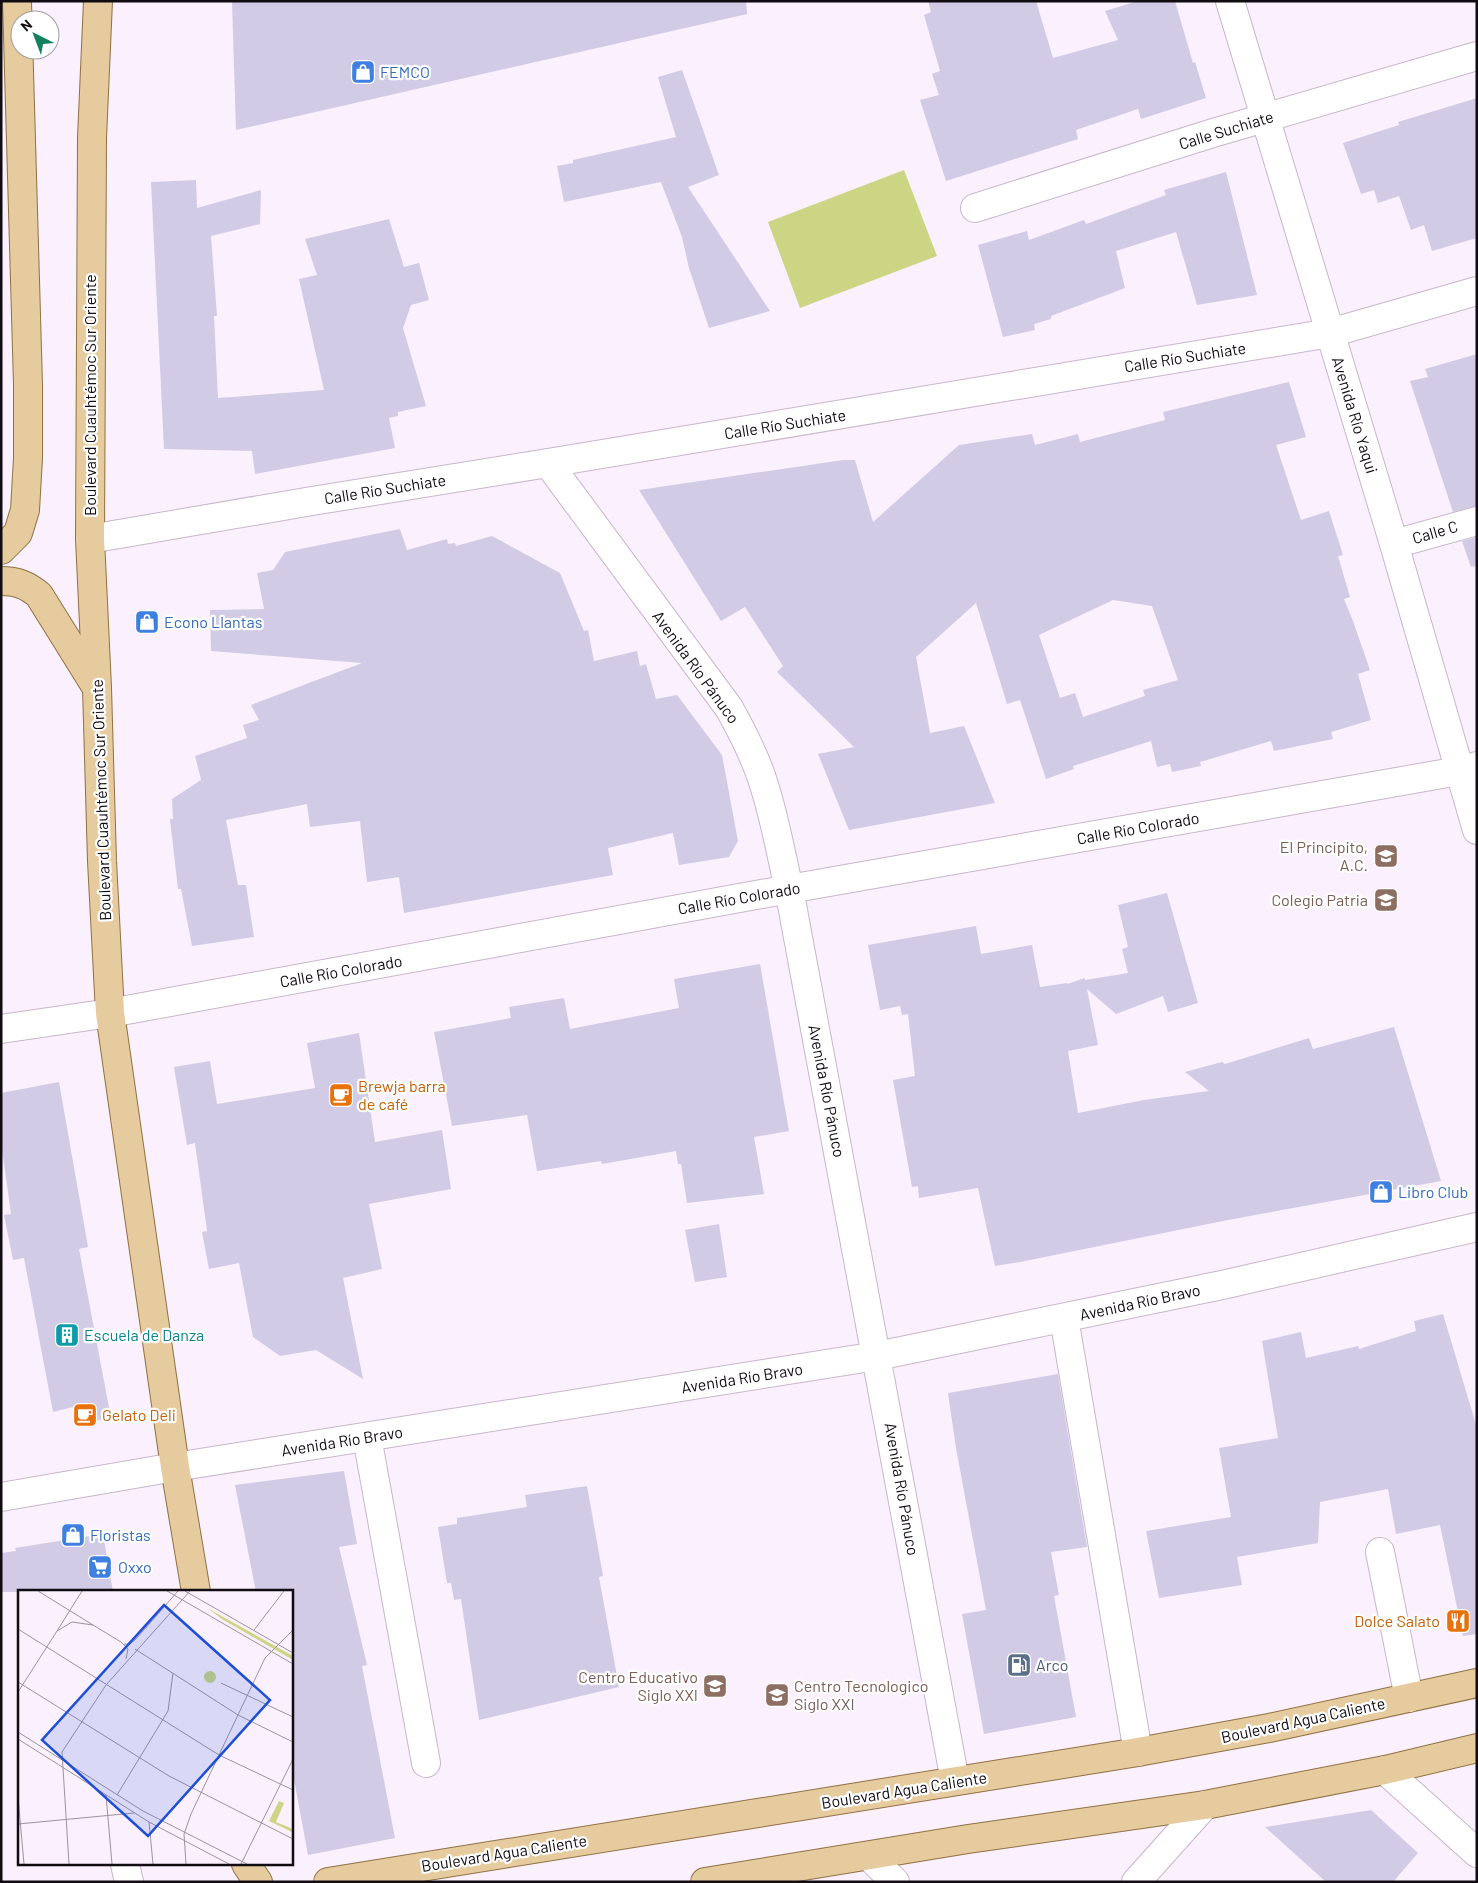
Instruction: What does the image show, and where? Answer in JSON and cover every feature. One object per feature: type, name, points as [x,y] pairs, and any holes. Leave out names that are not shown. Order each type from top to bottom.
[{"type":"main road","points":[[1,550],[18,533],[25,510],[28,458],[28,385],[17,1]]},
{"type":"main road","name":"Boulevard Cuauhtémoc Sur Oriente","points":[[98,1],[92,138],[90,539],[102,861],[110,1013],[175,1467],[196,1590]]},
{"type":"main road","points":[[1,580],[15,581],[29,586],[39,595],[97,688]]},
{"type":"main road","name":"Boulevard Agua Caliente","points":[[328,1882],[1138,1752],[1269,1728],[1477,1682]]},
{"type":"main road","points":[[704,1882],[1205,1805],[1385,1770],[1477,1748]]},
{"type":"main road","points":[[247,1866],[258,1882]]},
{"type":"street","name":"Avenida Río Yaqui","points":[[1230,1],[1394,544],[1468,769],[1477,830]]},
{"type":"street","name":"Calle Suchiate","points":[[976,208],[1213,133],[1477,56]]},
{"type":"street","name":"Calle Río Suchiate","points":[[90,539],[312,500],[548,463],[1330,333],[1477,291]]},
{"type":"street","name":"Avenida Río Pánuco","points":[[548,463],[729,708],[749,745],[764,784],[777,832],[789,889],[955,1781]]},
{"type":"street","name":"Calle C","points":[[1394,544],[1477,520]]},
{"type":"street","name":"Calle Río Colorado","points":[[1,1029],[110,1013],[789,889],[1468,769]]},
{"type":"street","name":"Avenida Río Bravo","points":[[1,1498],[175,1467],[877,1356],[1222,1285],[1477,1227]]},
{"type":"street","points":[[1064,1318],[1138,1752]]},
{"type":"street","points":[[367,1437],[426,1763]]},
{"type":"street","points":[[1380,1552],[1409,1698]]},
{"type":"street","points":[[1385,1770],[1477,1853]]},
{"type":"street","points":[[1136,1882],[1205,1805]]},
{"type":"street","points":[[869,1856],[895,1882]]},
{"type":"street","points":[[125,1866],[129,1882]]},
{"type":"green space","points":[[904,170],[937,256],[800,308],[768,222]]},
{"type":"building","name":"FEMCO","points":[[232,1],[746,1],[747,14],[236,130]]},
{"type":"building","points":[[928,1],[1036,1],[1053,58],[1118,40],[1105,11],[1138,1],[1175,1],[1193,63],[1195,62],[1206,98],[1141,119],[1138,109],[1076,130],[1078,139],[946,181],[920,100],[939,95],[932,74],[940,71],[924,15],[931,12]]},
{"type":"building","points":[[682,70],[719,175],[688,187],[770,311],[709,328],[689,268],[682,237],[661,182],[564,202],[557,166],[573,163],[573,160],[676,137],[658,77]]},
{"type":"building","points":[[1477,98],[1477,238],[1432,251],[1424,225],[1411,230],[1399,196],[1378,203],[1374,190],[1361,194],[1343,143],[1399,125],[1398,122]]},
{"type":"building","points":[[1226,172],[1257,295],[1197,305],[1176,232],[1116,251],[1125,288],[1051,316],[1051,319],[1034,324],[1035,330],[1003,337],[978,245],[1027,231],[1029,240],[1084,220],[1086,224],[1166,195],[1164,190]]},
{"type":"building","points":[[196,180],[197,208],[261,190],[260,224],[211,236],[217,316],[214,316],[218,398],[324,390],[299,279],[317,275],[305,239],[389,219],[404,267],[419,263],[429,300],[411,305],[403,328],[426,406],[398,412],[398,416],[389,418],[395,448],[255,474],[252,451],[164,449],[151,182]]},
{"type":"building","points":[[1477,354],[1477,506],[1453,512],[1410,381],[1428,377],[1425,369]]},
{"type":"building","points":[[1289,382],[1306,437],[1276,445],[1301,520],[1329,511],[1343,555],[1338,556],[1350,597],[1344,599],[1370,670],[1358,674],[1371,720],[1331,732],[1333,739],[1274,751],[1271,741],[1200,762],[1201,766],[1172,772],[1170,764],[1157,767],[1151,741],[1073,766],[1074,769],[1046,779],[1020,700],[1007,704],[976,603],[916,657],[930,733],[964,726],[995,803],[849,830],[818,754],[854,747],[777,672],[783,666],[745,607],[721,621],[639,490],[843,460],[855,460],[873,522],[959,445],[1032,434],[1035,445],[1078,434],[1080,442],[1165,420],[1163,412]],"holes":[[[1113,600],[1152,606],[1178,680],[1143,690],[1145,696],[1083,717],[1075,693],[1060,698],[1039,635]]]},
{"type":"building","points":[[400,529],[407,550],[447,539],[448,544],[455,543],[456,546],[492,536],[560,573],[584,631],[588,630],[594,661],[637,651],[640,666],[646,664],[656,699],[677,695],[722,755],[738,841],[729,857],[679,865],[673,833],[608,848],[613,875],[404,913],[399,877],[367,882],[360,821],[310,827],[307,804],[226,820],[238,885],[246,885],[254,937],[192,946],[181,889],[178,889],[170,819],[173,819],[172,799],[201,780],[195,756],[247,738],[243,725],[259,720],[251,705],[362,663],[211,651],[210,610],[264,609],[257,573],[273,570],[285,552]]},
{"type":"building","points":[[1477,537],[1477,566],[1471,567],[1462,541]]},
{"type":"building","points":[[1167,893],[1198,1003],[1168,1012],[1163,996],[1116,1014],[1087,989],[1098,1045],[1068,1051],[1078,1113],[1144,1100],[1209,1091],[1185,1072],[1222,1062],[1225,1064],[1309,1038],[1313,1049],[1394,1027],[1441,1181],[1228,1220],[995,1266],[978,1188],[919,1198],[918,1186],[912,1187],[893,1080],[915,1076],[908,1014],[902,1015],[900,1006],[880,1010],[868,945],[976,926],[981,954],[1032,945],[1040,987],[1067,984],[1085,978],[1085,980],[1128,973],[1122,949],[1128,947],[1118,905]]},
{"type":"building","points":[[760,964],[789,1131],[754,1137],[764,1194],[687,1203],[681,1164],[678,1164],[676,1151],[602,1164],[601,1161],[537,1171],[527,1115],[452,1126],[434,1032],[511,1018],[509,1007],[564,998],[570,1029],[679,1008],[674,979]]},
{"type":"building","points":[[359,1033],[375,1142],[442,1130],[451,1189],[369,1204],[382,1269],[343,1278],[363,1379],[316,1350],[280,1356],[253,1337],[239,1263],[209,1269],[202,1232],[207,1231],[195,1143],[187,1145],[174,1067],[210,1061],[217,1104],[315,1088],[307,1043]]},
{"type":"building","points":[[59,1082],[88,1247],[79,1249],[111,1418],[76,1424],[73,1407],[53,1412],[24,1258],[13,1260],[4,1215],[11,1214],[1,1142],[1,1093]]},
{"type":"building","points":[[719,1224],[727,1277],[695,1282],[685,1230]]},
{"type":"building","points":[[1443,1314],[1477,1428],[1477,1634],[1463,1636],[1440,1525],[1396,1534],[1388,1489],[1320,1502],[1318,1543],[1237,1557],[1242,1585],[1159,1598],[1146,1531],[1231,1517],[1219,1448],[1278,1438],[1262,1341],[1301,1332],[1306,1358],[1358,1346],[1359,1349],[1416,1331],[1414,1321]]},
{"type":"building","points":[[1058,1374],[1087,1547],[1051,1552],[1059,1595],[1054,1596],[1076,1717],[984,1734],[962,1614],[986,1610],[956,1448],[948,1393]]},
{"type":"building","points":[[344,1471],[357,1544],[339,1547],[367,1665],[362,1666],[395,1838],[308,1855],[292,1768],[292,1590],[256,1590],[235,1485]]},
{"type":"building","points":[[587,1486],[603,1576],[599,1577],[619,1687],[479,1720],[461,1599],[454,1600],[451,1583],[447,1583],[438,1527],[457,1524],[457,1518],[527,1507],[525,1495]]},
{"type":"building","points":[[103,1534],[113,1590],[18,1590],[18,1592],[1,1592],[1,1553],[16,1551],[15,1548]]},
{"type":"building","points":[[1371,1810],[1418,1853],[1393,1882],[1326,1882],[1265,1827]]},
{"type":"place","name":"FEMCO","points":[[363,72]]},
{"type":"place","name":"Econo Llantas","points":[[147,622]]},
{"type":"place","name":"El Principito, A.C.","points":[[1386,856]]},
{"type":"place","name":"Colegio Patria","points":[[1386,900]]},
{"type":"place","name":"Brewja barra de café","points":[[341,1095]]},
{"type":"place","name":"Libro Club","points":[[1381,1192]]},
{"type":"place","name":"Escuela de Danza","points":[[67,1335]]},
{"type":"place","name":"Gelato Deli","points":[[85,1415]]},
{"type":"place","name":"Floristas","points":[[73,1535]]},
{"type":"place","name":"Oxxo","points":[[100,1567]]},
{"type":"place","name":"Dolce Salato","points":[[1458,1621]]},
{"type":"place","name":"Arco","points":[[1019,1665]]},
{"type":"place","name":"Centro Educativo Siglo XXI","points":[[715,1686]]},
{"type":"place","name":"Centro Tecnologico Siglo XXI","points":[[777,1695]]}]
